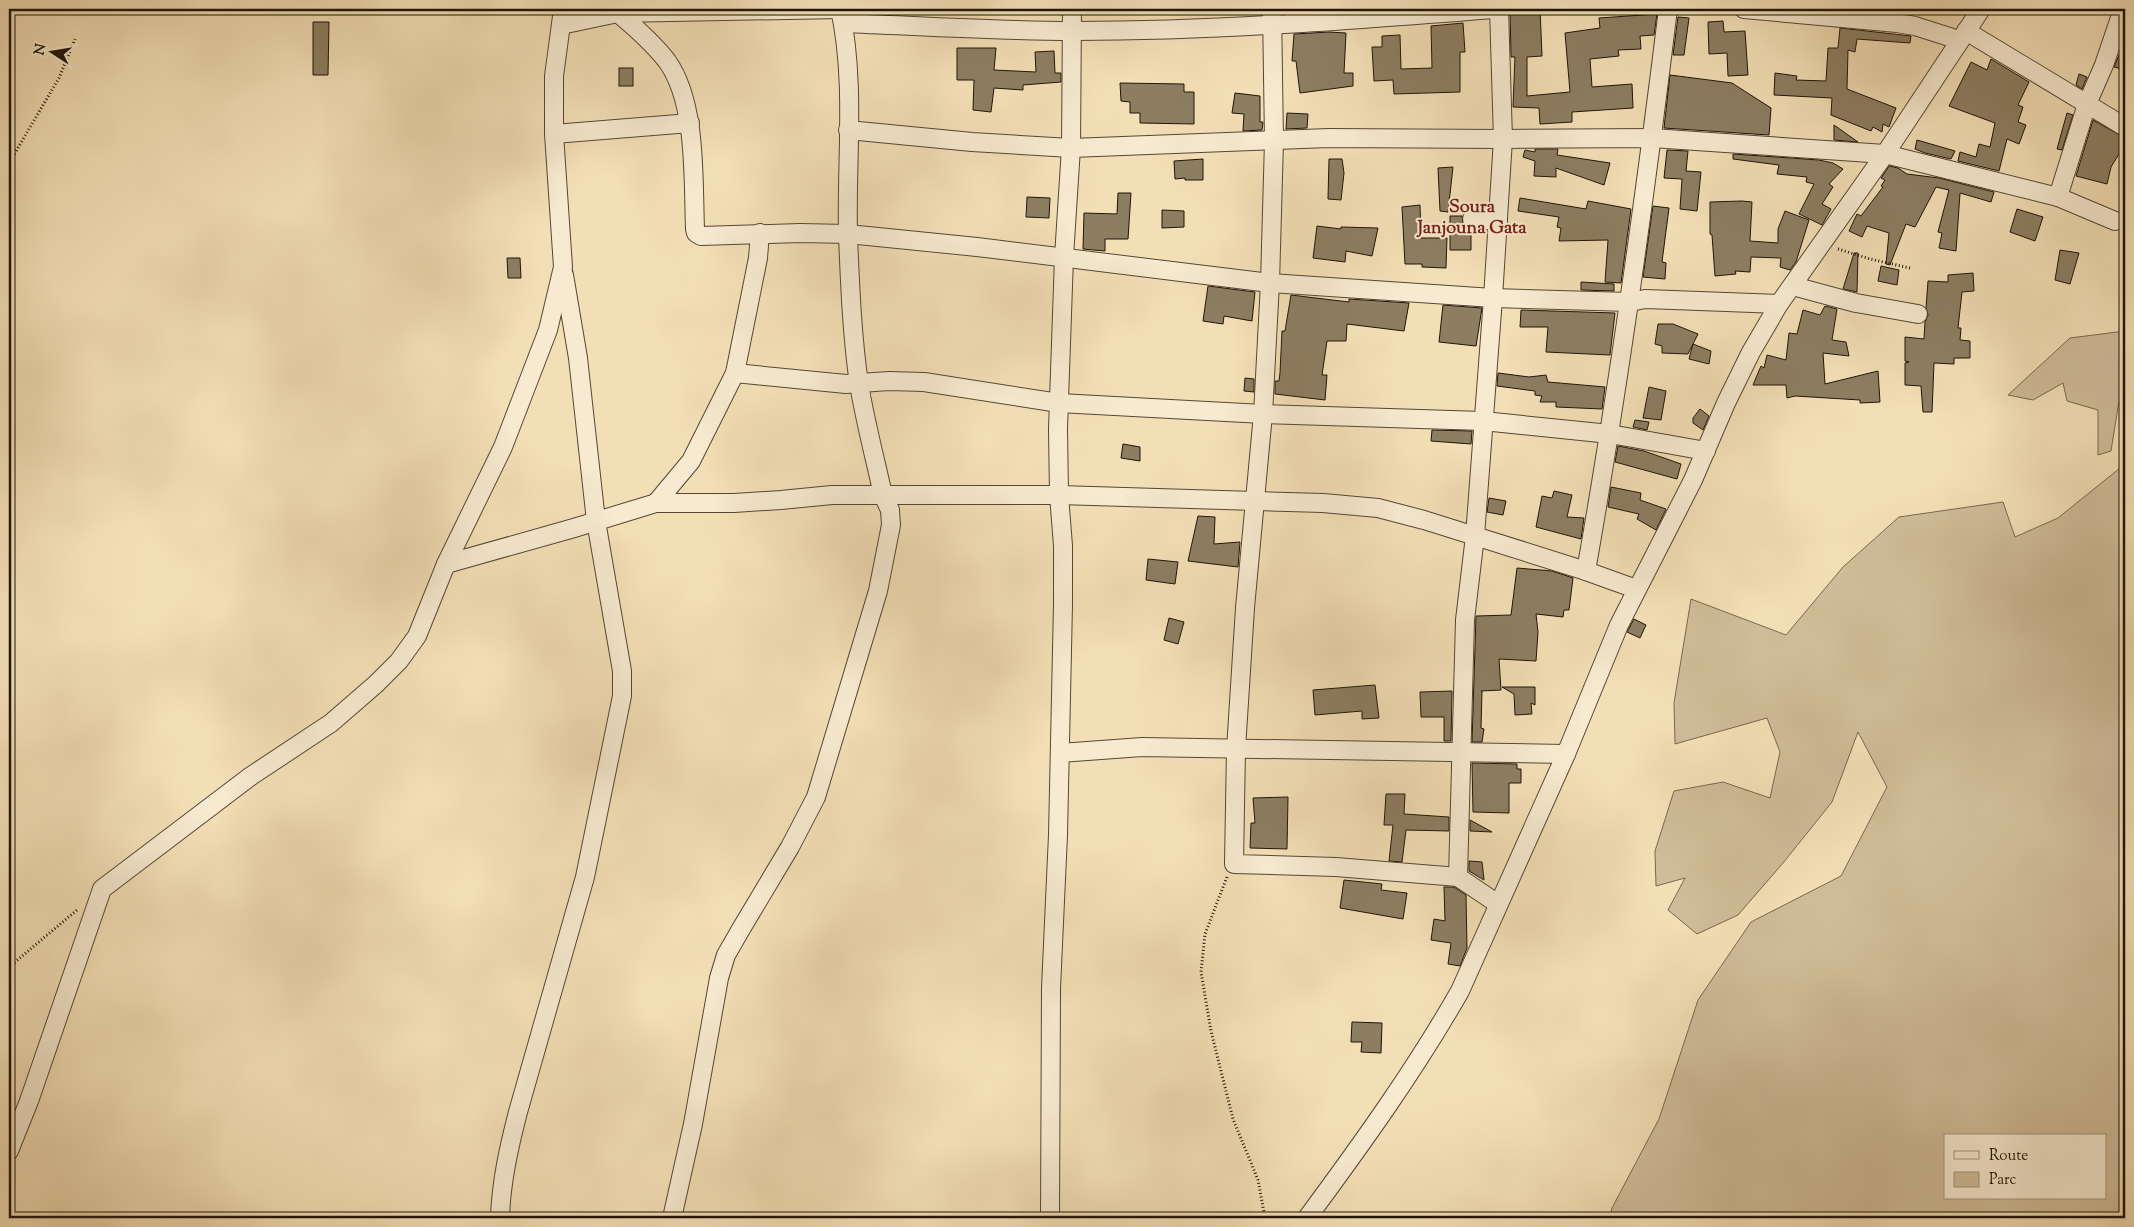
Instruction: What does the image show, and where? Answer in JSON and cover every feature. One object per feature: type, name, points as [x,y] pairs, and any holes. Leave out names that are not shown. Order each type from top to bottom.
[{"type":"street","points":[[1050,1218],[1051,988],[1060,753],[1064,572],[1060,495],[1059,403],[1064,257],[1071,148],[1072,9]]},
{"type":"street","points":[[500,1218],[503,1181],[509,1150],[518,1112],[585,877],[622,696],[622,671],[596,522],[578,358],[563,267],[554,134],[554,76],[562,17],[618,13],[841,14],[1073,31],[1272,17],[1494,9]]},
{"type":"street","points":[[1458,877],[1465,620],[1475,536],[1503,139],[1499,9]]},
{"type":"street","points":[[1586,571],[1610,434],[1630,302],[1668,9]]},
{"type":"street","points":[[1744,9],[1896,23],[1963,36],[2088,104],[2125,127]]},
{"type":"street","points":[[1307,1218],[1374,1124],[1446,1016],[1472,966],[1566,754],[1615,633],[1706,451],[1726,403],[1751,352],[1779,304],[1823,245],[1981,9]]},
{"type":"street","points":[[2058,197],[2088,104],[2104,65],[2123,9]]},
{"type":"street","points":[[618,13],[641,32],[668,63],[684,97],[690,123],[696,233],[701,236],[760,233],[848,234],[1064,257],[1270,283],[1493,298],[1630,302],[1644,299],[1779,304]]},
{"type":"street","points":[[672,1218],[693,1124],[719,978],[730,949],[790,847],[816,797],[878,591],[891,525],[890,510],[883,495],[860,384],[850,279],[848,234],[849,81],[847,40],[841,14]]},
{"type":"street","points":[[1272,17],[1274,141],[1270,283],[1263,414],[1245,608],[1236,749],[1234,864],[1336,867],[1458,877],[1498,904]]},
{"type":"street","points":[[554,134],[690,123]]},
{"type":"street","points":[[848,130],[972,142],[1071,148],[1329,138],[1652,138],[1885,154],[2058,197],[2115,221]]},
{"type":"street","points":[[1472,219],[1498,221]]},
{"type":"street","points":[[656,502],[691,461],[735,373],[758,258],[760,233]]},
{"type":"street","points":[[9,1150],[29,1101],[102,889],[251,776],[330,723],[376,684],[399,661],[417,636],[446,564],[510,429],[548,330],[563,267]]},
{"type":"street","points":[[1793,286],[1856,303],[1918,314]]},
{"type":"street","points":[[735,373],[860,384],[889,381],[924,382],[1059,403],[1263,414],[1483,421],[1610,434],[1706,451]]},
{"type":"street","points":[[446,564],[596,522],[656,502],[734,503],[832,494],[1060,495],[1322,503],[1378,508],[1475,536],[1636,589]]},
{"type":"street","points":[[1060,753],[1142,747],[1566,754]]},
{"type":"path","points":[[9,163],[59,78],[75,39]]},
{"type":"path","points":[[1823,245],[1870,259],[1910,268]]},
{"type":"path","points":[[1234,864],[1221,890],[1205,934],[1202,972],[1211,1031],[1233,1119],[1258,1180],[1265,1218]]},
{"type":"path","points":[[9,966],[81,907]]},
{"type":"green space","points":[[2125,331],[2125,401],[2119,401],[2111,451],[2098,455],[2098,410],[2067,401],[2063,383],[2033,400],[2008,395],[2070,338]]},
{"type":"green space","points":[[2125,464],[2125,1218],[1610,1218],[1612,1208],[1659,1119],[1698,1000],[1751,922],[1841,876],[1887,787],[1858,732],[1832,802],[1738,915],[1697,934],[1668,910],[1685,878],[1656,886],[1655,851],[1674,791],[1723,782],[1770,798],[1780,752],[1767,718],[1675,744],[1674,703],[1691,599],[1786,635],[1843,567],[1899,517],[2003,502],[2015,537],[2058,518]]},
{"type":"building","points":[[1510,9],[1540,9],[1542,56],[1527,57],[1527,96],[1570,92],[1565,33],[1600,28],[1599,18],[1657,14],[1654,35],[1640,36],[1641,49],[1618,50],[1619,56],[1590,59],[1592,87],[1632,84],[1633,108],[1572,112],[1572,122],[1540,124],[1539,108],[1513,107],[1515,57],[1511,57]]},
{"type":"building","points":[[1858,9],[1894,9],[1913,12],[1913,15]]},
{"type":"building","points":[[1678,17],[1689,18],[1684,55],[1673,55]]},
{"type":"building","points":[[1723,21],[1724,32],[1745,31],[1748,75],[1728,76],[1727,53],[1709,54],[1708,22]]},
{"type":"building","points":[[313,22],[329,22],[328,75],[313,75]]},
{"type":"building","points":[[1463,23],[1465,52],[1460,52],[1460,92],[1394,94],[1393,80],[1374,81],[1372,47],[1382,47],[1382,36],[1400,35],[1401,69],[1432,68],[1431,26]]},
{"type":"building","points":[[1840,28],[1911,36],[1910,43],[1857,39],[1855,52],[1848,50],[1847,89],[1896,108],[1889,127],[1883,124],[1882,132],[1873,127],[1871,131],[1831,115],[1832,98],[1774,95],[1775,73],[1797,76],[1796,80],[1826,81],[1828,48],[1838,48]]},
{"type":"building","points":[[1346,33],[1344,73],[1353,73],[1353,86],[1300,93],[1296,61],[1292,61],[1294,34]]},
{"type":"building","points":[[957,48],[996,48],[994,70],[1036,72],[1035,52],[1054,51],[1055,73],[1061,73],[1061,82],[1023,85],[1023,90],[994,88],[991,112],[973,110],[974,80],[957,80]]},
{"type":"building","points":[[2119,55],[2125,56],[2125,70],[2114,67]]},
{"type":"building","points":[[1991,59],[2029,82],[2018,105],[2023,107],[2018,122],[2026,125],[2019,144],[2007,139],[1999,171],[1958,161],[1960,152],[1976,157],[1979,144],[1990,147],[1995,123],[1949,106],[1971,62],[1987,70]]},
{"type":"building","points":[[619,68],[633,68],[633,86],[619,86]]},
{"type":"building","points":[[2079,74],[2087,77],[2082,89],[2076,85]]},
{"type":"building","points":[[1670,75],[1732,83],[1771,108],[1769,135],[1664,128]]},
{"type":"building","points":[[1120,83],[1184,84],[1184,92],[1194,92],[1194,124],[1140,123],[1140,113],[1130,113],[1130,102],[1121,101]]},
{"type":"building","points":[[1235,93],[1260,96],[1260,122],[1263,122],[1262,130],[1243,131],[1244,114],[1232,113]]},
{"type":"building","points":[[1287,113],[1308,114],[1307,128],[1286,129]]},
{"type":"building","points":[[2067,113],[2073,115],[2062,150],[2057,149]]},
{"type":"building","points":[[2093,120],[2125,138],[2125,158],[2119,154],[2111,167],[2107,184],[2076,176]]},
{"type":"building","points":[[1834,125],[1858,142],[1834,140]]},
{"type":"building","points":[[1917,140],[1955,151],[1951,159],[1925,153],[1915,149]]},
{"type":"building","points":[[1535,149],[1558,149],[1557,155],[1610,163],[1604,185],[1556,168],[1556,177],[1534,176],[1535,161],[1523,157],[1525,150],[1535,152]]},
{"type":"building","points":[[1667,150],[1688,151],[1686,171],[1701,172],[1697,211],[1680,209],[1682,179],[1664,178]]},
{"type":"building","points":[[1733,154],[1819,160],[1833,163],[1843,169],[1829,184],[1833,187],[1822,204],[1831,209],[1822,225],[1799,214],[1814,184],[1806,182],[1807,177],[1777,174],[1779,165],[1733,159]]},
{"type":"building","points":[[1203,159],[1203,180],[1175,179],[1174,161]]},
{"type":"building","points":[[1329,159],[1342,159],[1344,173],[1341,200],[1328,199]]},
{"type":"building","points":[[1889,166],[1898,168],[1907,174],[1939,178],[1994,192],[1991,202],[1960,193],[1956,251],[1939,248],[1942,233],[1938,232],[1949,190],[1936,187],[1915,227],[1906,224],[1890,265],[1886,264],[1889,233],[1867,226],[1862,237],[1849,231],[1857,214],[1861,216],[1883,187],[1881,186],[1885,180],[1881,178]]},
{"type":"building","points":[[1453,167],[1448,212],[1440,211],[1438,168]]},
{"type":"building","points":[[1118,193],[1131,193],[1128,239],[1105,239],[1105,251],[1083,249],[1084,213],[1117,214]]},
{"type":"building","points":[[1027,197],[1050,198],[1049,218],[1026,217]]},
{"type":"building","points":[[1520,198],[1586,209],[1588,201],[1631,209],[1621,283],[1605,282],[1608,240],[1559,241],[1561,228],[1557,227],[1559,217],[1518,211]]},
{"type":"building","points":[[1710,202],[1752,202],[1750,241],[1778,243],[1778,229],[1785,211],[1809,220],[1796,262],[1790,270],[1780,267],[1781,258],[1751,257],[1750,272],[1735,271],[1736,274],[1715,276],[1712,235],[1710,234]]},
{"type":"building","points":[[1420,205],[1421,238],[1447,238],[1446,268],[1422,267],[1422,264],[1405,264],[1402,207]]},
{"type":"building","points":[[1653,206],[1669,208],[1662,262],[1666,263],[1665,279],[1643,277]]},
{"type":"building","points":[[2017,209],[2043,217],[2035,241],[2010,232]]},
{"type":"building","points":[[1162,210],[1184,211],[1184,227],[1162,228]]},
{"type":"building","points":[[1450,216],[1462,216],[1463,224],[1471,230],[1471,250],[1450,250]]},
{"type":"building","points":[[1317,226],[1341,229],[1341,227],[1378,228],[1372,256],[1346,251],[1345,262],[1313,258]]},
{"type":"building","points":[[2060,250],[2079,253],[2070,284],[2055,280]]},
{"type":"building","points":[[1854,253],[1858,253],[1857,292],[1843,289]]},
{"type":"building","points":[[507,258],[520,258],[521,278],[508,278]]},
{"type":"building","points":[[1881,266],[1899,270],[1897,285],[1878,281]]},
{"type":"building","points":[[1973,273],[1974,291],[1962,292],[1958,328],[1961,328],[1960,340],[1970,341],[1970,358],[1954,358],[1954,364],[1934,363],[1932,412],[1923,412],[1921,386],[1905,385],[1905,363],[1909,362],[1905,361],[1905,337],[1924,339],[1925,322],[1928,315],[1926,308],[1928,281],[1948,282],[1948,275]]},
{"type":"building","points":[[1581,282],[1614,284],[1614,291],[1581,290]]},
{"type":"building","points":[[1208,286],[1255,292],[1252,321],[1224,316],[1223,324],[1203,321]]},
{"type":"building","points":[[1291,295],[1349,302],[1349,299],[1409,303],[1404,331],[1347,324],[1346,341],[1327,341],[1322,375],[1327,375],[1325,400],[1275,394],[1275,381],[1279,381],[1280,373],[1282,331],[1285,331]]},
{"type":"building","points":[[1443,305],[1482,308],[1476,346],[1439,342]]},
{"type":"building","points":[[1825,306],[1837,309],[1832,340],[1846,342],[1849,356],[1823,353],[1825,384],[1878,371],[1880,402],[1860,403],[1860,400],[1795,396],[1787,398],[1786,385],[1753,385],[1761,366],[1764,368],[1767,355],[1786,360],[1789,333],[1797,334],[1803,310],[1820,315]]},
{"type":"building","points":[[1521,310],[1615,313],[1610,355],[1546,352],[1548,327],[1520,327]]},
{"type":"building","points":[[1658,324],[1673,324],[1698,334],[1688,354],[1662,353],[1662,346],[1655,344]]},
{"type":"building","points":[[1693,344],[1711,351],[1709,364],[1689,359]]},
{"type":"building","points":[[1498,373],[1529,377],[1546,375],[1548,382],[1605,387],[1602,409],[1556,407],[1556,402],[1540,402],[1542,396],[1535,395],[1535,391],[1497,386]]},
{"type":"building","points":[[1245,378],[1254,379],[1254,392],[1244,391]]},
{"type":"building","points":[[1649,387],[1666,391],[1661,420],[1643,418]]},
{"type":"building","points":[[1700,409],[1709,416],[1703,430],[1693,423],[1693,418]]},
{"type":"building","points":[[1635,420],[1649,422],[1647,430],[1633,427]]},
{"type":"building","points":[[1432,430],[1472,431],[1471,444],[1431,441]]},
{"type":"building","points":[[1123,444],[1140,447],[1140,461],[1121,458]]},
{"type":"building","points":[[1618,446],[1644,451],[1681,464],[1677,479],[1615,462]]},
{"type":"building","points":[[1611,487],[1641,493],[1640,500],[1666,509],[1656,530],[1637,519],[1639,514],[1608,507]]},
{"type":"building","points":[[1554,491],[1572,495],[1567,517],[1584,518],[1581,539],[1536,527],[1542,496],[1552,498]]},
{"type":"building","points":[[1489,498],[1506,501],[1503,515],[1487,512]]},
{"type":"building","points":[[1198,516],[1215,517],[1214,544],[1240,542],[1238,567],[1188,561]]},
{"type":"building","points":[[1148,559],[1178,562],[1175,584],[1146,580]]},
{"type":"building","points":[[1517,568],[1552,571],[1573,578],[1569,610],[1564,610],[1563,617],[1536,614],[1538,632],[1536,661],[1499,659],[1501,690],[1481,691],[1481,728],[1484,729],[1482,742],[1472,742],[1476,616],[1511,615]]},
{"type":"building","points":[[1169,618],[1184,622],[1178,644],[1164,640]]},
{"type":"building","points":[[1634,619],[1646,625],[1640,638],[1627,632]]},
{"type":"building","points":[[1375,685],[1379,718],[1362,719],[1362,711],[1315,715],[1313,690]]},
{"type":"building","points":[[1502,687],[1535,687],[1535,705],[1531,703],[1532,714],[1515,715],[1514,694]]},
{"type":"building","points":[[1452,691],[1451,741],[1444,741],[1444,717],[1421,717],[1420,692]]},
{"type":"building","points":[[1472,763],[1517,764],[1517,769],[1521,769],[1521,783],[1509,783],[1509,813],[1473,812]]},
{"type":"building","points":[[1386,794],[1405,794],[1404,814],[1449,817],[1449,831],[1406,830],[1402,862],[1389,861],[1393,825],[1384,825]]},
{"type":"building","points":[[1288,797],[1287,849],[1250,848],[1251,823],[1255,823],[1253,798]]},
{"type":"building","points":[[1470,820],[1492,832],[1470,831]]},
{"type":"building","points":[[1469,861],[1482,862],[1484,880],[1469,871]]},
{"type":"building","points":[[1344,880],[1382,884],[1381,890],[1407,893],[1403,919],[1340,908]]},
{"type":"building","points":[[1444,887],[1454,887],[1466,895],[1467,948],[1460,966],[1448,964],[1451,943],[1431,940],[1434,919],[1445,921]]},
{"type":"building","points":[[1352,1022],[1382,1023],[1381,1053],[1361,1052],[1362,1042],[1351,1042]]},
{"type":"district","name":"Soura Janjouna Gata","points":[[1472,218]]}]
